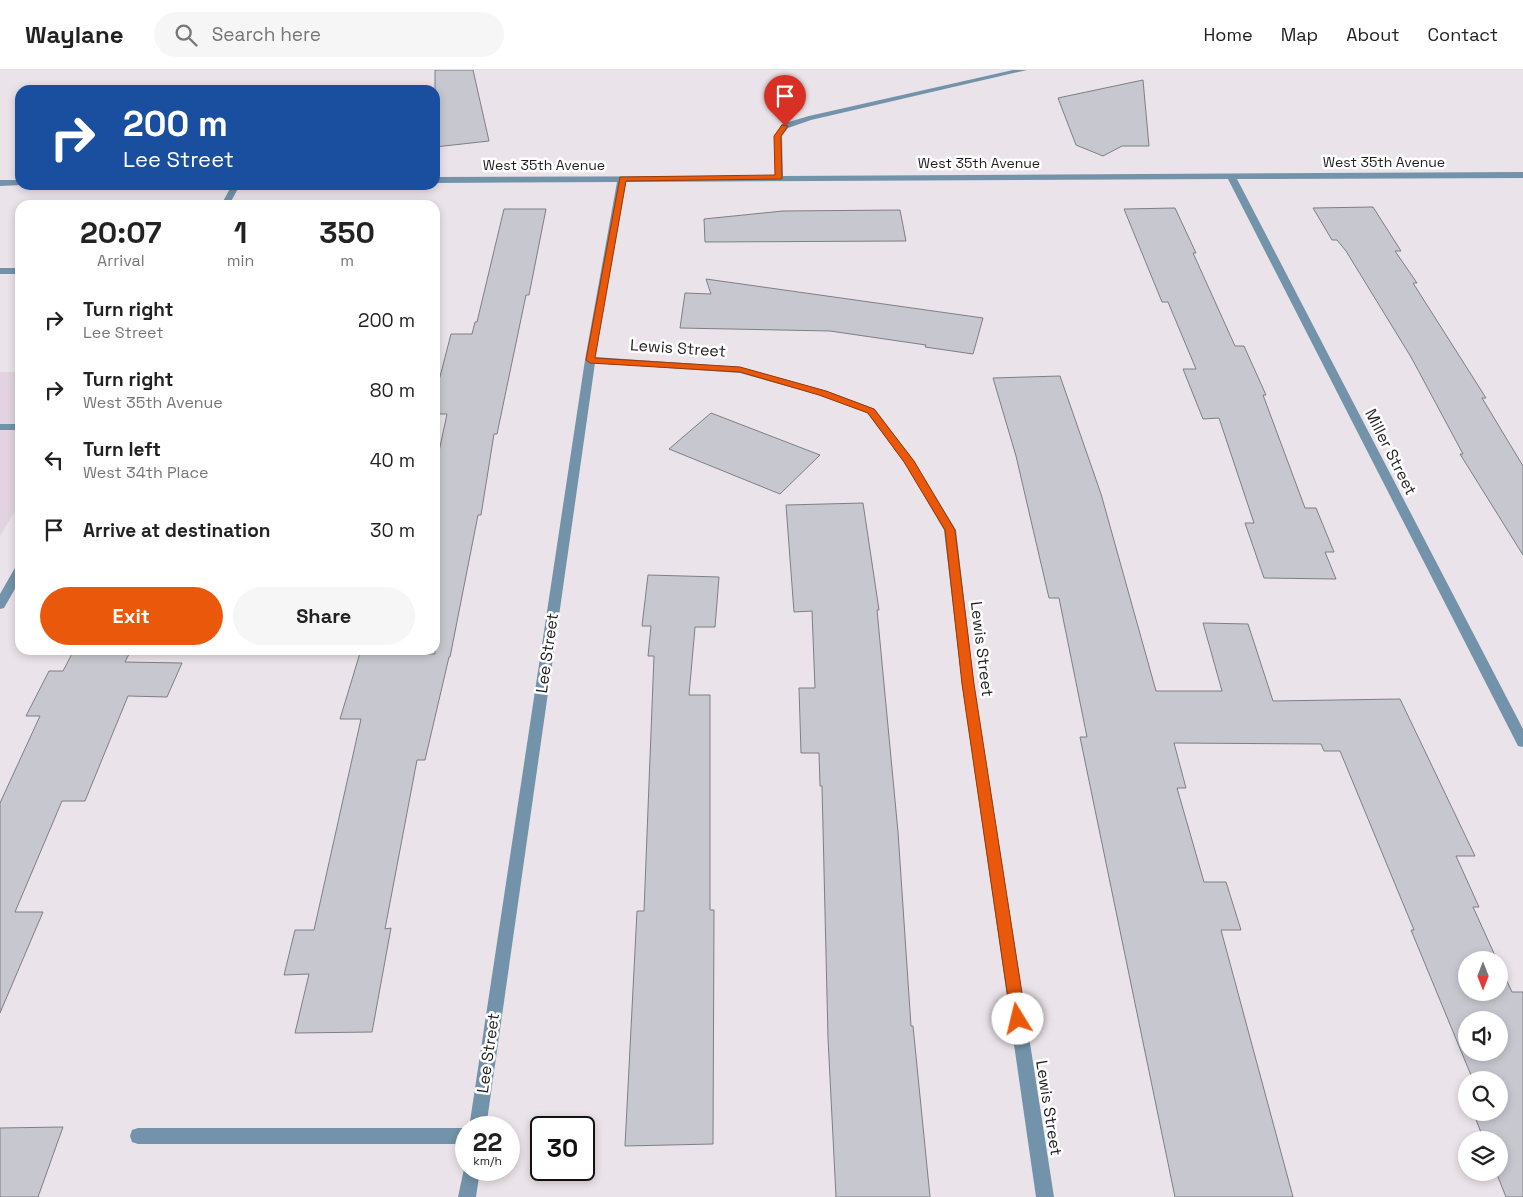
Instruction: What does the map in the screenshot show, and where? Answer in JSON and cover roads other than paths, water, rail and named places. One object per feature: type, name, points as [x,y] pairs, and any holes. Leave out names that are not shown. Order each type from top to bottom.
[{"type":"street","points":[[779,177],[778,136],[785,126],[809,118],[1023,70]]},
{"type":"street","name":"Miller Street","points":[[1231,176],[1523,742]]},
{"type":"street","name":"West 35th Avenue","points":[[440,180],[779,177],[1523,176]]},
{"type":"street","name":"Lee Street","points":[[479,1116],[590,360],[622,179]]},
{"type":"street","points":[[0,183],[15,182]]},
{"type":"street","points":[[0,271],[15,271]]},
{"type":"street","name":"Lewis Street","points":[[590,360],[740,370],[822,393],[871,411],[909,461],[950,530],[968,684],[1045,1197]]},
{"type":"street","points":[[0,427],[15,427]]},
{"type":"street","points":[[0,605],[15,579]]},
{"type":"street","points":[[138,1136],[455,1136]]},
{"type":"street","points":[[467,1197],[469,1181]]}]
